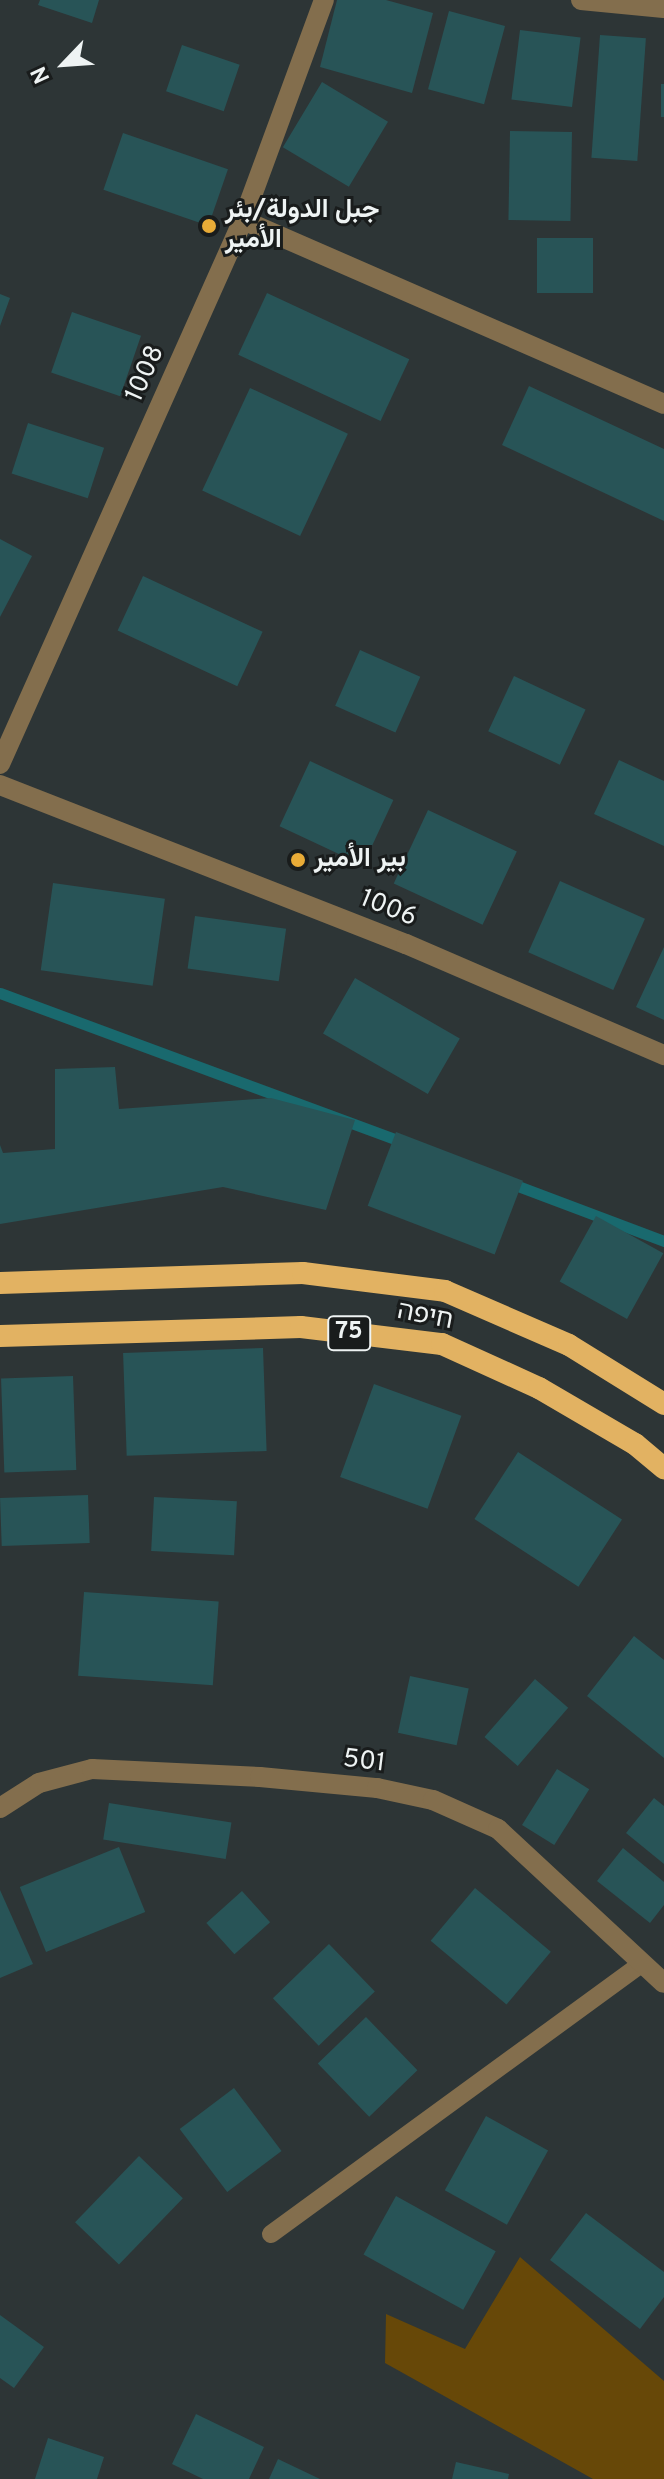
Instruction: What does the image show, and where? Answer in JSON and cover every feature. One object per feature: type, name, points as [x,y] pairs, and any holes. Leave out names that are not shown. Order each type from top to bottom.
[{"type":"highway","name":"חיפה","points":[[0,1283],[303,1273],[445,1291],[569,1345],[664,1404]]},
{"type":"highway","name":"חיפה","points":[[0,1336],[301,1327],[442,1344],[539,1388],[635,1444],[664,1468]]},
{"type":"street","name":"1008","points":[[0,764],[6,731],[243,220],[324,0]]},
{"type":"street","points":[[581,0],[664,8]]},
{"type":"street","points":[[243,220],[664,404]]},
{"type":"street","name":"1006","points":[[0,785],[406,944],[664,1055]]},
{"type":"street","name":"501","points":[[0,1808],[39,1783],[92,1769],[260,1777],[377,1788],[433,1800],[498,1829],[664,1983]]},
{"type":"lane","points":[[271,2234],[642,1963]]},
{"type":"shaded area","points":[[520,2257],[664,2381],[664,2479],[593,2479],[385,2363],[386,2314],[465,2349]]},
{"type":"building","points":[[40,0],[99,0],[92,23],[38,5]]},
{"type":"building","points":[[337,0],[386,0],[433,13],[412,93],[320,67]]},
{"type":"building","points":[[449,11],[505,26],[484,104],[428,89]]},
{"type":"building","points":[[520,30],[581,37],[572,107],[511,99]]},
{"type":"building","points":[[600,35],[646,38],[637,161],[591,158]]},
{"type":"building","points":[[182,45],[240,65],[224,111],[166,91]]},
{"type":"building","points":[[322,82],[388,122],[349,187],[283,147]]},
{"type":"building","points":[[661,84],[664,84],[664,117],[661,117]]},
{"type":"building","points":[[510,131],[572,132],[570,221],[508,220]]},
{"type":"building","points":[[123,133],[228,169],[208,226],[103,190]]},
{"type":"building","points":[[537,238],[593,238],[593,293],[537,293]]},
{"type":"building","points":[[267,293],[409,359],[381,421],[238,355]]},
{"type":"building","points":[[0,294],[10,298],[0,326]]},
{"type":"building","points":[[72,312],[141,336],[120,396],[51,373]]},
{"type":"building","points":[[529,386],[664,449],[664,521],[502,445]]},
{"type":"building","points":[[250,388],[348,434],[300,536],[202,490]]},
{"type":"building","points":[[28,423],[104,448],[88,498],[12,473]]},
{"type":"building","points":[[0,539],[32,556],[0,617]]},
{"type":"building","points":[[143,576],[263,632],[237,686],[118,630]]},
{"type":"building","points":[[360,650],[420,677],[395,733],[335,706]]},
{"type":"building","points":[[514,676],[586,709],[560,765],[488,731]]},
{"type":"building","points":[[619,760],[664,781],[664,846],[594,814]]},
{"type":"building","points":[[310,761],[393,800],[363,865],[280,826]]},
{"type":"building","points":[[428,810],[517,851],[483,925],[394,883]]},
{"type":"building","points":[[560,881],[645,919],[613,990],[528,952]]},
{"type":"building","points":[[53,883],[165,899],[153,986],[41,970]]},
{"type":"building","points":[[195,916],[286,929],[279,981],[188,968]]},
{"type":"building","points":[[664,947],[664,1020],[636,1007]]},
{"type":"building","points":[[355,978],[460,1038],[428,1094],[323,1033]]},
{"type":"building","points":[[115,1067],[119,1109],[271,1098],[355,1120],[326,1210],[223,1187],[0,1224],[0,1145],[3,1153],[55,1149],[55,1069]]},
{"type":"building","points":[[396,1132],[523,1181],[495,1254],[368,1206]]},
{"type":"building","points":[[596,1216],[663,1253],[627,1319],[560,1282]]},
{"type":"building","points":[[263,1348],[267,1451],[127,1456],[123,1353]]},
{"type":"building","points":[[73,1376],[76,1470],[4,1472],[1,1379]]},
{"type":"building","points":[[374,1384],[461,1416],[428,1509],[340,1477]]},
{"type":"building","points":[[518,1452],[622,1520],[578,1587],[474,1519]]},
{"type":"building","points":[[88,1495],[90,1543],[2,1546],[0,1498]]},
{"type":"building","points":[[154,1497],[237,1501],[234,1555],[151,1551]]},
{"type":"building","points":[[84,1592],[219,1601],[213,1685],[78,1676]]},
{"type":"building","points":[[634,1636],[664,1660],[664,1758],[587,1696]]},
{"type":"building","points":[[410,1676],[469,1688],[457,1745],[398,1733]]},
{"type":"building","points":[[535,1679],[568,1708],[518,1766],[484,1737]]},
{"type":"building","points":[[557,1769],[589,1789],[554,1845],[522,1825]]},
{"type":"building","points":[[654,1798],[664,1806],[664,1864],[626,1833]]},
{"type":"building","points":[[109,1803],[231,1822],[226,1859],[103,1840]]},
{"type":"building","points":[[119,1847],[145,1912],[46,1952],[20,1887]]},
{"type":"building","points":[[623,1848],[664,1882],[664,1905],[650,1923],[597,1881]]},
{"type":"building","points":[[475,1888],[551,1952],[506,2004],[431,1941]]},
{"type":"building","points":[[0,1890],[33,1964],[0,1978]]},
{"type":"building","points":[[242,1891],[270,1922],[234,1954],[206,1923]]},
{"type":"building","points":[[329,1944],[375,1991],[319,2046],[273,1998]]},
{"type":"building","points":[[366,2017],[417,2070],[369,2117],[318,2064]]},
{"type":"building","points":[[234,2088],[282,2151],[227,2192],[180,2129]]},
{"type":"building","points":[[486,2116],[548,2150],[507,2225],[445,2190]]},
{"type":"building","points":[[139,2156],[183,2198],[119,2265],[75,2222]]},
{"type":"building","points":[[396,2196],[496,2251],[463,2310],[364,2255]]},
{"type":"building","points":[[586,2213],[664,2272],[664,2297],[640,2329],[550,2260]]},
{"type":"building","points":[[0,2315],[44,2347],[14,2388],[0,2378]]},
{"type":"building","points":[[196,2414],[264,2447],[249,2479],[203,2479],[172,2464]]},
{"type":"building","points":[[48,2438],[104,2457],[97,2479],[35,2479]]},
{"type":"building","points":[[278,2459],[320,2479],[269,2479]]},
{"type":"building","points":[[456,2462],[509,2474],[508,2479],[452,2479]]},
{"type":"waterway","points":[[0,993],[405,1143]]},
{"type":"waterway","points":[[507,1182],[664,1241]]},
{"type":"place","name":"جبل الدولة/بئر الأمير","points":[[209,226]]},
{"type":"place","name":"بير الأمير","points":[[298,860]]}]
